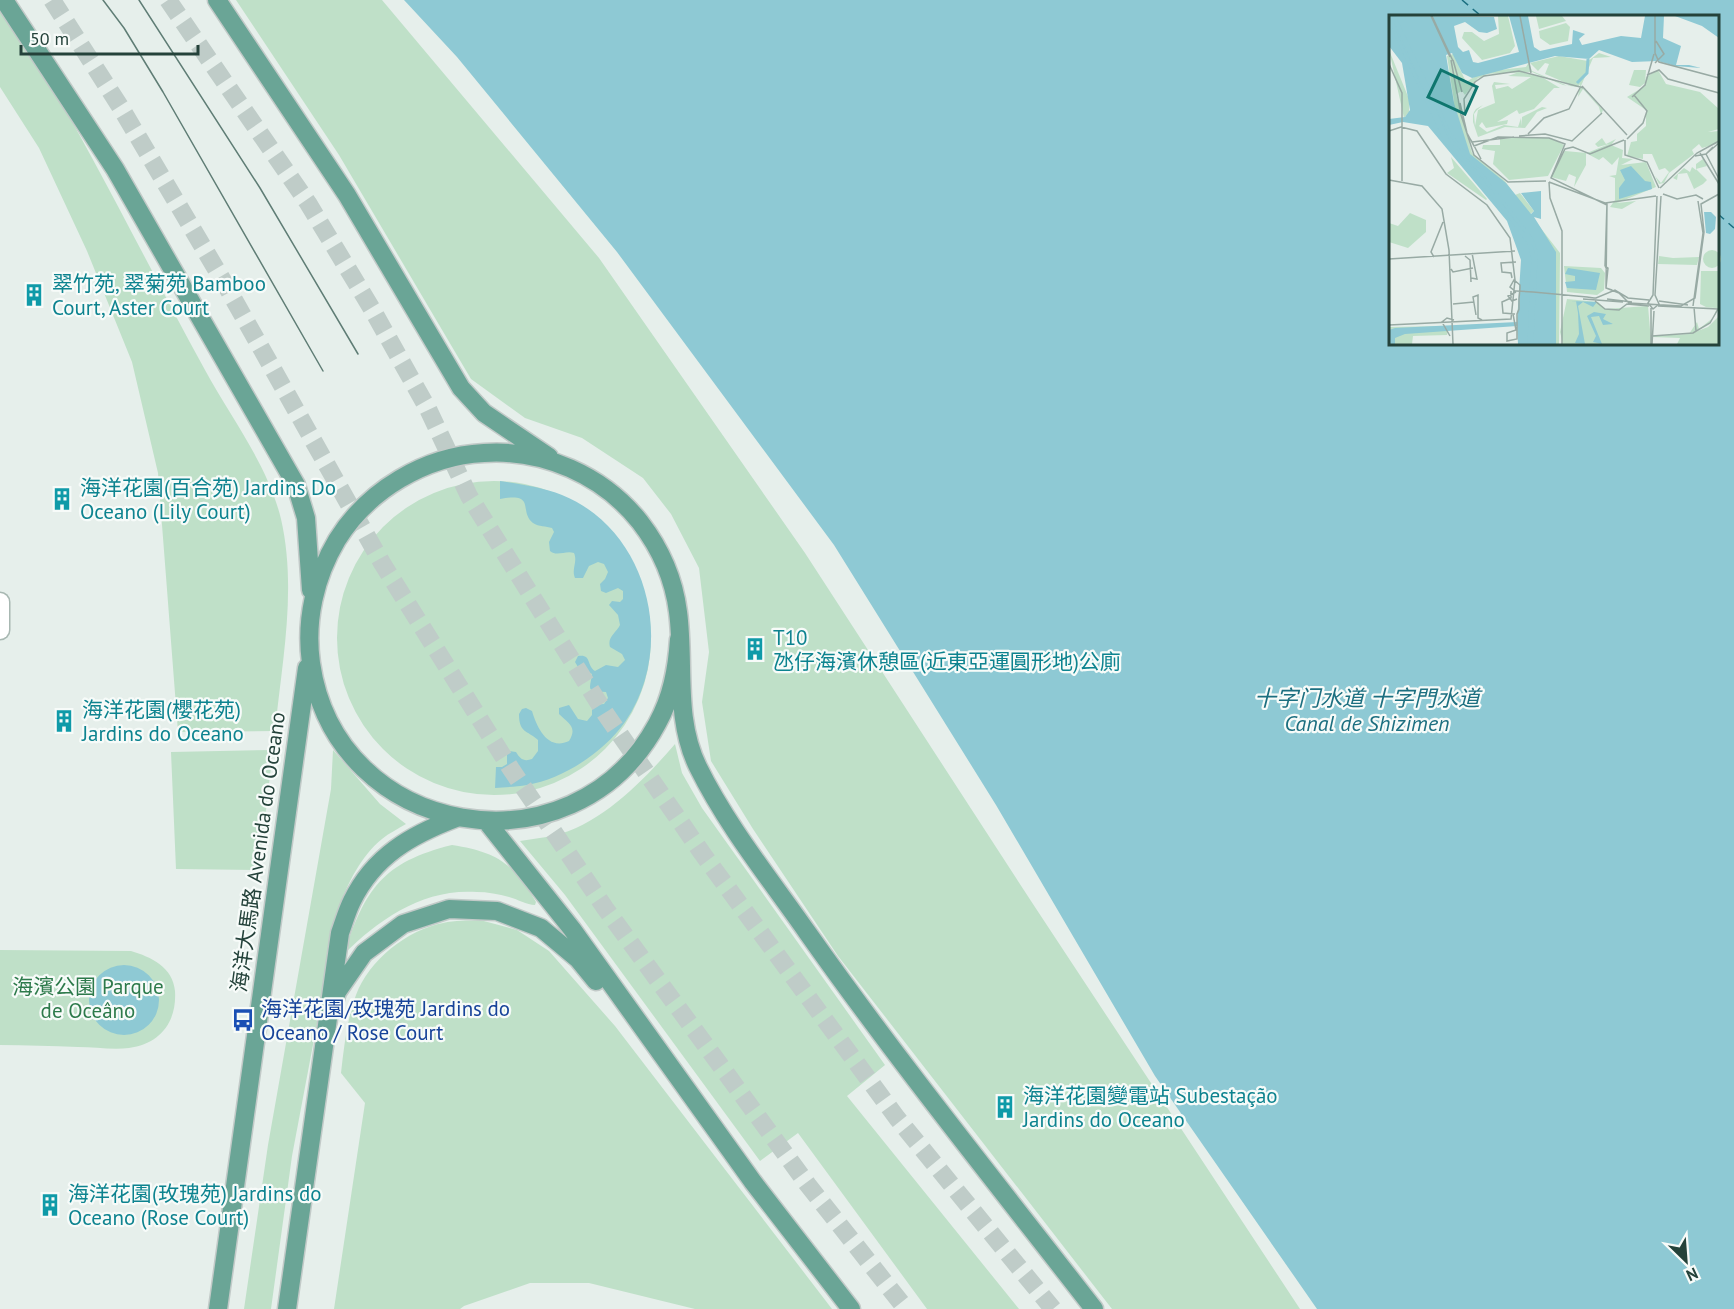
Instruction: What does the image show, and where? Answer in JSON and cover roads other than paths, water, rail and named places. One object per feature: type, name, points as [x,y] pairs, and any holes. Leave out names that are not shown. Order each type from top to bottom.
[{"type":"main road","points":[[4,0],[115,169],[296,485],[306,518],[312,603]]},
{"type":"main road","points":[[217,0],[347,195],[460,388],[484,413],[560,464]]},
{"type":"main road","points":[[680,639],[677,668],[658,724],[622,771],[573,804],[545,814],[516,820],[487,822],[456,818],[420,807],[377,781],[359,764],[343,745],[330,723],[313,676],[309,651],[312,603],[319,577],[330,552],[361,509],[403,476],[454,457],[480,453],[507,453],[534,456],[560,464],[583,474],[604,488],[640,522],[662,558],[674,589],[680,639],[682,713],[696,764],[734,828],[837,975],[1094,1309]]},
{"type":"main road","name":"海洋大馬路 Avenida do Oceano","points":[[218,1309],[309,651]]},
{"type":"main road","points":[[287,1309],[340,933],[352,901],[371,872],[395,848],[424,830],[456,818]]},
{"type":"main road","points":[[487,822],[572,929],[753,1182],[851,1309]]},
{"type":"main road","points":[[325,1038],[338,992],[364,952],[403,924],[449,909],[496,911],[541,928],[578,959],[670,1066]]},
{"type":"street","points":[[0,602],[0,630]]},
{"type":"water","name":"十字门水道 十字門水道 Canal de Shizimen","points":[[404,0],[1734,0],[1734,1309],[1317,1309],[1155,1076],[996,805],[834,545],[617,252],[457,57]]},
{"type":"water","points":[[500,481],[562,495],[592,512],[616,535],[634,562],[646,594],[651,626],[649,660],[641,692],[625,722],[606,744],[582,762],[555,777],[527,785],[495,788],[496,767],[507,764],[509,751],[516,752],[521,758],[527,760],[532,759],[538,751],[538,740],[520,725],[519,714],[522,709],[532,711],[540,731],[549,740],[555,743],[569,741],[572,729],[559,714],[559,708],[569,705],[578,719],[587,721],[592,715],[592,705],[604,704],[608,698],[606,692],[590,689],[592,674],[578,667],[575,662],[578,656],[587,658],[595,671],[606,665],[618,667],[625,660],[622,654],[609,644],[620,625],[618,615],[609,605],[612,601],[620,602],[623,599],[623,591],[618,588],[606,593],[601,591],[600,584],[608,572],[604,564],[598,562],[589,566],[583,578],[575,578],[574,553],[550,551],[549,542],[554,532],[552,528],[533,523],[523,500],[519,498],[500,499]]},
{"type":"water","points":[[124,965],[143,971],[153,981],[159,1000],[153,1019],[143,1029],[124,1035],[105,1029],[95,1019],[89,1000],[95,981],[105,971]]},
{"type":"tunnel","points":[[52,0],[121,108],[229,291],[382,563],[511,769],[605,908],[808,1185],[906,1309]]},
{"type":"tunnel","points":[[168,0],[308,203],[372,309],[428,409],[469,496],[605,713],[702,853],[897,1118],[1053,1309]]},
{"type":"tram line","points":[[103,0],[124,28],[163,92],[323,371]]},
{"type":"tram line","points":[[139,0],[260,188],[358,354]]},
{"type":"place","name":"翠竹苑, 翠菊苑 Bamboo Court, Aster Court","points":[[34,295]]},
{"type":"place","name":"海洋花園(百合苑) Jardins Do Oceano (Lily Court)","points":[[62,499]]},
{"type":"place","name":"T10 氹仔海濱休憩區(近東亞運圓形地)公廁","points":[[755,649]]},
{"type":"place","name":"海洋花園(櫻花苑) Jardins do Oceano","points":[[64,721]]},
{"type":"place","name":"海洋花園/玫瑰苑 Jardins do Oceano / Rose Court","points":[[243,1020]]},
{"type":"place","name":"海洋花園變電站 Subestação Jardins do Oceano","points":[[1005,1107]]},
{"type":"place","name":"海洋花園(玫瑰苑) Jardins do Oceano (Rose Court)","points":[[50,1205]]},
{"type":"park label","name":"海濱公園 Parque de Oceâno","points":[[88,998]]}]
